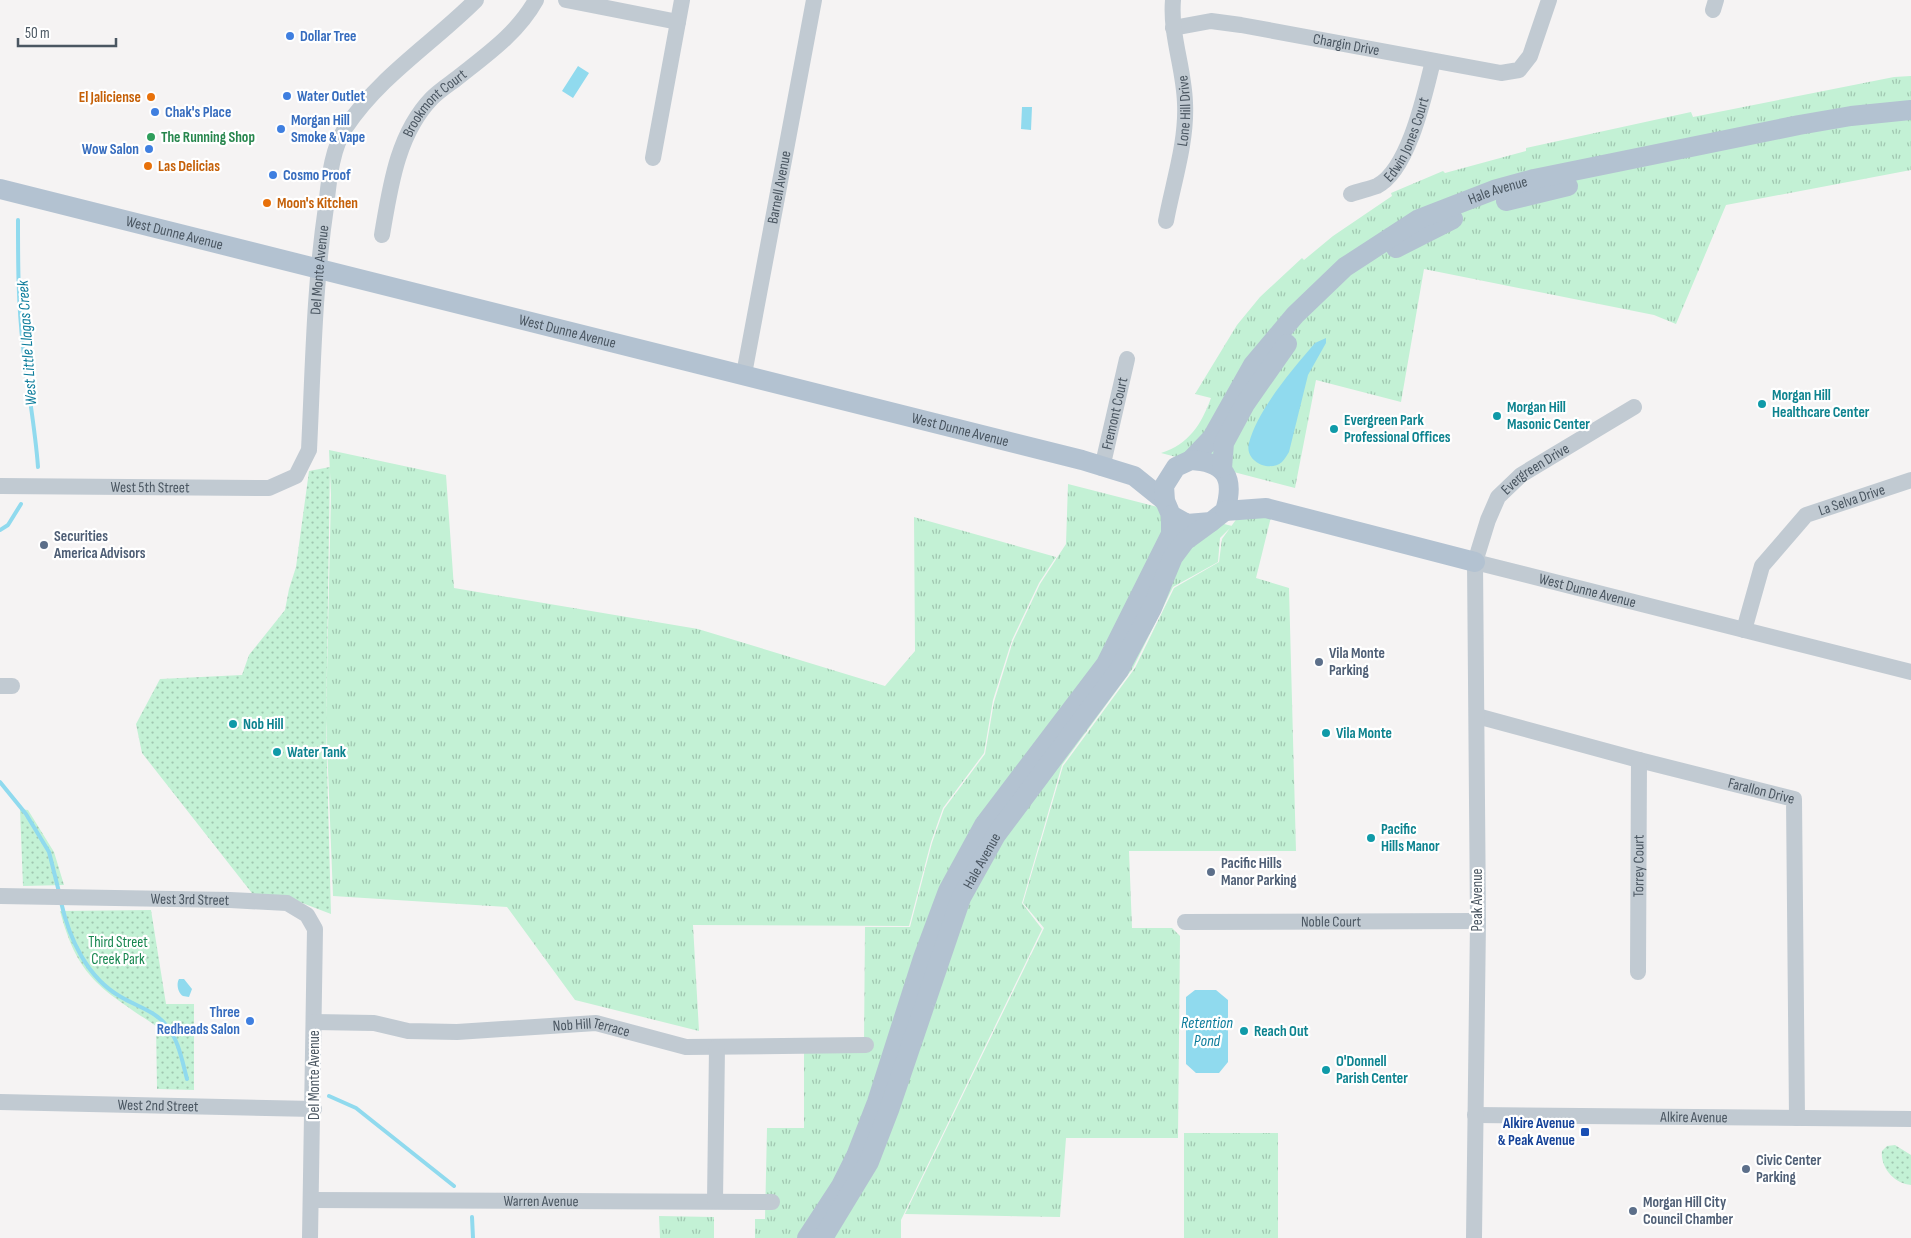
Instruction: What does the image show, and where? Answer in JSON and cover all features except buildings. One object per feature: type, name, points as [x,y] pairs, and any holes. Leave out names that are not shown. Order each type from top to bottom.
[{"type":"main road","name":"Hale Avenue","points":[[1183,463],[1212,438],[1253,365],[1295,314],[1345,267],[1420,219],[1494,190],[1534,179],[1799,125],[1851,116],[1911,110]]},
{"type":"main road","name":"Hale Avenue","points":[[1226,476],[1224,443],[1245,404],[1287,344],[1307,321],[1355,276],[1396,248],[1429,230],[1458,216],[1496,203],[1543,192],[1839,129],[1911,122]]},
{"type":"main road","name":"West Dunne Avenue","points":[[0,189],[744,374],[1082,460],[1102,468],[1134,476],[1183,463]]},
{"type":"main road","points":[[1207,461],[1226,476],[1218,516],[1187,524],[1168,508],[1164,486],[1183,463],[1207,461]]},
{"type":"main road","name":"West Dunne Avenue","points":[[1134,476],[1168,508]]},
{"type":"main road","name":"West Dunne Avenue","points":[[1226,476],[1266,508]]},
{"type":"main road","name":"Hale Avenue","points":[[807,1238],[841,1186],[856,1156],[877,1102],[923,958],[948,891],[984,825],[1106,664],[1171,534],[1168,508]]},
{"type":"main road","name":"West Dunne Avenue","points":[[1218,516],[1266,508],[1475,562]]},
{"type":"main road","name":"Hale Avenue","points":[[823,1238],[869,1162],[889,1110],[961,898],[996,835],[1119,670],[1152,608],[1173,557],[1185,541],[1218,516]]},
{"type":"street","name":"Del Monte Avenue","points":[[296,476],[310,450],[318,267],[332,164],[345,129],[385,80],[476,0]]},
{"type":"street","name":"Brookmont Court","points":[[382,235],[391,182],[404,144],[417,117],[432,98],[513,34],[526,18],[536,0]]},
{"type":"street","points":[[566,0],[678,22]]},
{"type":"street","points":[[653,158],[682,0]]},
{"type":"street","name":"Barnell Avenue","points":[[744,374],[814,0]]},
{"type":"street","name":"Lone Hill Drive","points":[[1166,221],[1183,131],[1185,104],[1173,28],[1172,0]]},
{"type":"street","name":"Chargin Drive","points":[[1173,28],[1211,21],[1234,24],[1501,73],[1520,70],[1530,56],[1549,0]]},
{"type":"street","name":"Edwin Jones Court","points":[[1351,194],[1378,185],[1394,168],[1418,121],[1433,61]]},
{"type":"street","name":"Fremont Court","points":[[1102,468],[1127,360]]},
{"type":"street","name":"Evergreen Drive","points":[[1475,562],[1488,520],[1498,497],[1521,475],[1634,407]]},
{"type":"street","name":"West 5th Street","points":[[0,486],[269,488],[296,476]]},
{"type":"street","name":"La Selva Drive","points":[[1744,630],[1762,566],[1806,515],[1911,480]]},
{"type":"street","name":"West Dunne Avenue","points":[[1475,562],[1911,672]]},
{"type":"street","name":"Peak Avenue","points":[[1474,1238],[1478,922],[1475,562]]},
{"type":"street","name":"Farallon Drive","points":[[1477,716],[1639,760],[1794,798],[1797,1118]]},
{"type":"street","name":"Torrey Court","points":[[1638,972],[1639,760]]},
{"type":"street","name":"West 3rd Street","points":[[0,896],[69,896],[287,903],[306,914]]},
{"type":"street","name":"Del Monte Avenue","points":[[306,914],[315,929],[314,1109],[310,1238]]},
{"type":"street","name":"Noble Court","points":[[1185,922],[1478,922]]},
{"type":"street","name":"Nob Hill Terrace","points":[[314,1022],[374,1023],[408,1031],[457,1032],[596,1023],[686,1047],[866,1045]]},
{"type":"street","points":[[714,1201],[717,1047]]},
{"type":"street","name":"West 2nd Street","points":[[0,1102],[314,1109]]},
{"type":"street","name":"Alkire Avenue","points":[[1476,1115],[1911,1119]]},
{"type":"street","name":"Warren Avenue","points":[[311,1200],[772,1202]]},
{"type":"green space","points":[[1911,76],[1911,170],[1726,205],[1676,324],[1654,315],[1424,269],[1401,402],[1316,380],[1295,488],[1161,453],[1186,439],[1198,425],[1211,398],[1195,394],[1237,325],[1260,297],[1302,258],[1304,260],[1333,236],[1392,196],[1391,193],[1443,171],[1445,173],[1526,151],[1526,148],[1691,112],[1693,117],[1894,77]]},
{"type":"green space","points":[[329,450],[446,475],[454,588],[698,629],[885,686],[915,651],[914,517],[1056,557],[1039,583],[1012,640],[993,700],[984,753],[943,808],[931,842],[909,926],[693,925],[699,1031],[575,1000],[507,907],[333,896],[326,719],[331,495]]},
{"type":"green space","points":[[330,467],[326,727],[331,914],[297,901],[255,897],[142,753],[136,724],[160,679],[242,675],[249,655],[285,610],[296,567],[309,471]]},
{"type":"green space","points":[[1068,484],[1232,526],[1220,538],[1218,562],[1173,587],[1133,668],[1062,765],[1022,903],[1042,929],[901,1220],[901,1238],[755,1238],[755,1219],[765,1219],[767,1128],[804,1128],[804,1046],[864,1045],[865,927],[910,927],[932,843],[944,809],[985,754],[994,702],[1013,641],[1040,584],[1066,544]]},
{"type":"green space","points":[[1243,510],[1271,517],[1256,578],[1289,588],[1296,851],[1129,851],[1132,928],[1172,928],[1180,936],[1178,1138],[1066,1138],[1060,1217],[905,1214],[1044,928],[1023,903],[1063,766],[1135,668],[1174,588],[1219,562],[1222,539]]},
{"type":"green space","points":[[20,809],[28,810],[54,852],[64,885],[23,886]]},
{"type":"green space","name":"Third Street Creek Park","points":[[151,910],[166,1004],[194,1004],[194,1090],[157,1089],[156,1026],[121,1002],[94,980],[84,968],[75,952],[60,911]]},
{"type":"green space","points":[[1184,1133],[1278,1133],[1278,1238],[1184,1238]]},
{"type":"green space","points":[[1895,1145],[1911,1155],[1911,1185],[1899,1182],[1890,1174],[1883,1163],[1882,1151],[1887,1146]]},
{"type":"green space","points":[[659,1216],[714,1217],[714,1238],[660,1238]]},
{"type":"water","points":[[578,66],[589,73],[573,98],[562,91]]},
{"type":"water","points":[[1022,107],[1032,107],[1031,130],[1021,129]]},
{"type":"water","points":[[1326,338],[1326,343],[1308,375],[1289,452],[1282,462],[1277,465],[1265,466],[1259,463],[1250,455],[1248,449],[1253,430],[1286,378],[1315,343]]},
{"type":"water","points":[[179,979],[184,979],[192,989],[189,997],[183,996],[180,993]]},
{"type":"water","name":"Retention Pond","points":[[1195,990],[1216,990],[1228,1000],[1228,1062],[1219,1073],[1196,1073],[1186,1064],[1186,997]]},
{"type":"waterway","name":"West Little Llagas Creek","points":[[18,220],[21,330],[38,467]]},
{"type":"waterway","name":"West Little Llagas Creek","points":[[0,530],[8,525],[21,504]]},
{"type":"waterway","name":"West Little Llagas Creek","points":[[0,782],[26,814],[49,852],[59,892]]},
{"type":"waterway","name":"West Little Llagas Creek","points":[[61,902],[69,929],[81,956],[89,968],[109,989],[162,1020],[177,1044],[187,1079]]},
{"type":"waterway","name":"West Little Llagas Creek","points":[[329,1096],[356,1108],[454,1186]]},
{"type":"waterway","name":"West Little Llagas Creek","points":[[472,1217],[473,1238]]},
{"type":"place","name":"Dollar Tree","points":[[290,36]]},
{"type":"place","name":"Water Outlet","points":[[287,96]]},
{"type":"place","name":"El Jaliciense","points":[[151,97]]},
{"type":"place","name":"Chak's Place","points":[[155,112]]},
{"type":"place","name":"Morgan Hill Smoke & Vape","points":[[281,129]]},
{"type":"place","name":"The Running Shop","points":[[151,137]]},
{"type":"place","name":"Wow Salon","points":[[149,149]]},
{"type":"place","name":"Las Delicias","points":[[148,166]]},
{"type":"place","name":"Cosmo Proof","points":[[273,175]]},
{"type":"place","name":"Moon's Kitchen","points":[[267,203]]},
{"type":"place","name":"Morgan Hill Healthcare Center","points":[[1762,404]]},
{"type":"place","name":"Morgan Hill Masonic Center","points":[[1497,416]]},
{"type":"place","name":"Evergreen Park Professional Offices","points":[[1334,429]]},
{"type":"place","name":"Securities America Advisors","points":[[44,545]]},
{"type":"place","name":"Vila Monte Parking","points":[[1319,662]]},
{"type":"place","name":"Nob Hill","points":[[233,724]]},
{"type":"place","name":"Vila Monte","points":[[1326,733]]},
{"type":"place","name":"Water Tank","points":[[277,752]]},
{"type":"place","name":"Pacific Hills Manor","points":[[1371,838]]},
{"type":"place","name":"Pacific Hills Manor Parking","points":[[1211,872]]},
{"type":"place","name":"Three Redheads Salon","points":[[250,1021]]},
{"type":"place","name":"Reach Out","points":[[1244,1031]]},
{"type":"place","name":"O'Donnell Parish Center","points":[[1326,1070]]},
{"type":"place","name":"Alkire Avenue & Peak Avenue","points":[[1585,1132]]},
{"type":"place","name":"Civic Center Parking","points":[[1746,1169]]},
{"type":"place","name":"Morgan Hill City Council Chamber","points":[[1633,1211]]}]
